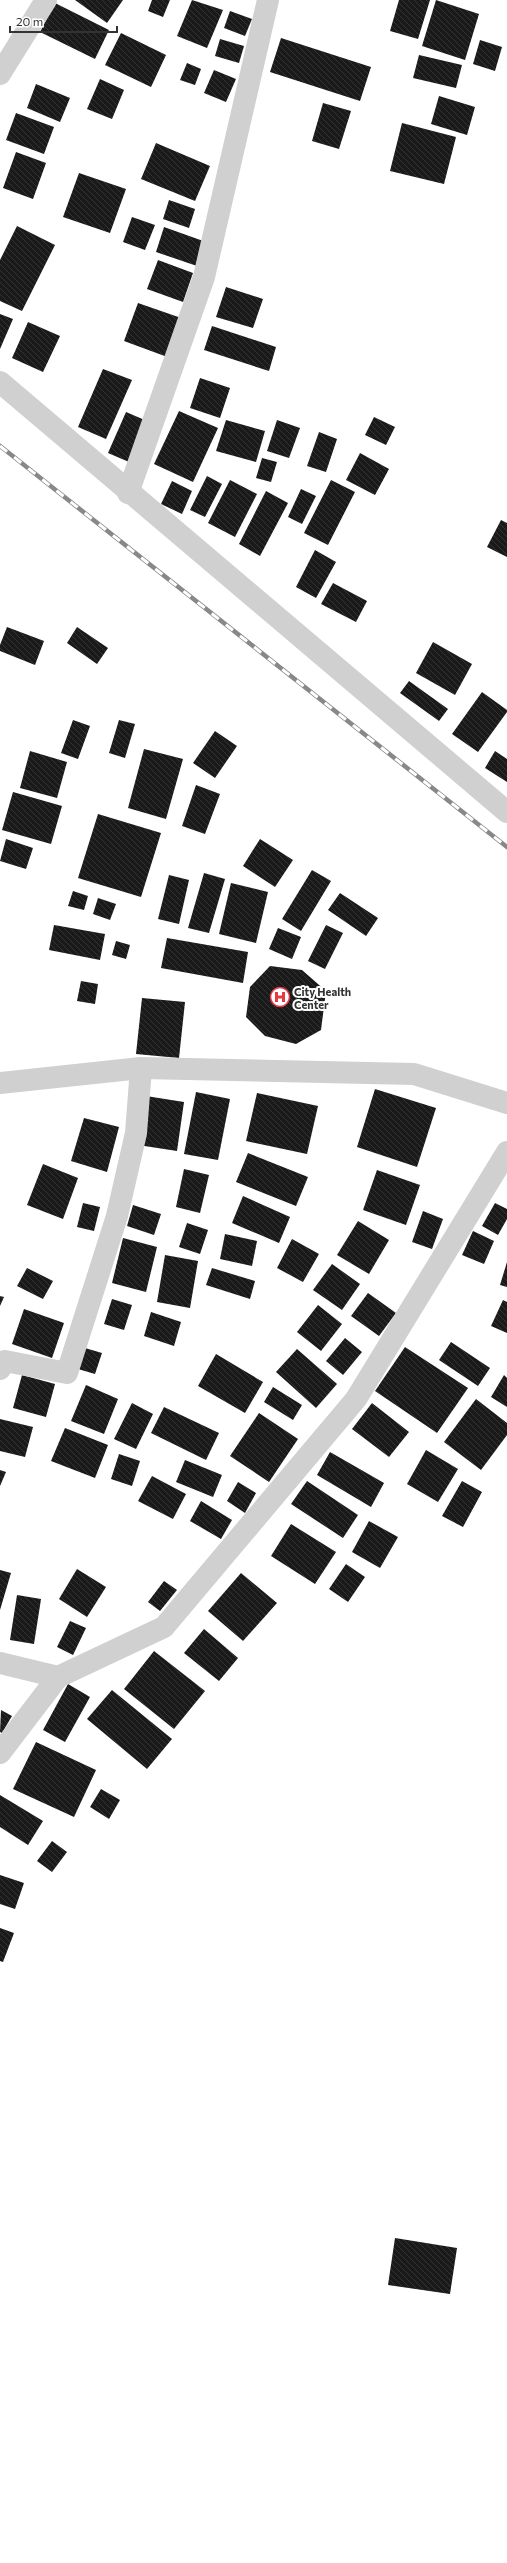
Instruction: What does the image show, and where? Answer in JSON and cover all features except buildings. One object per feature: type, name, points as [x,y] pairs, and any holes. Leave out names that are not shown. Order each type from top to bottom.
[{"type":"street","points":[[0,74],[46,0]]},
{"type":"street","points":[[128,493],[204,277],[268,0]]},
{"type":"street","points":[[0,382],[128,493],[507,812]]},
{"type":"street","points":[[0,1369],[5,1361],[67,1373],[117,1216],[136,1133],[141,1068]]},
{"type":"street","points":[[0,1084],[141,1068],[414,1074],[507,1103]]},
{"type":"street","points":[[0,1753],[58,1677],[164,1627],[356,1399],[507,1152]]},
{"type":"street","points":[[0,1663],[58,1677]]},
{"type":"railway","points":[[0,446],[507,847]]},
{"type":"place","name":"City Health Center","points":[[280,997]]}]
